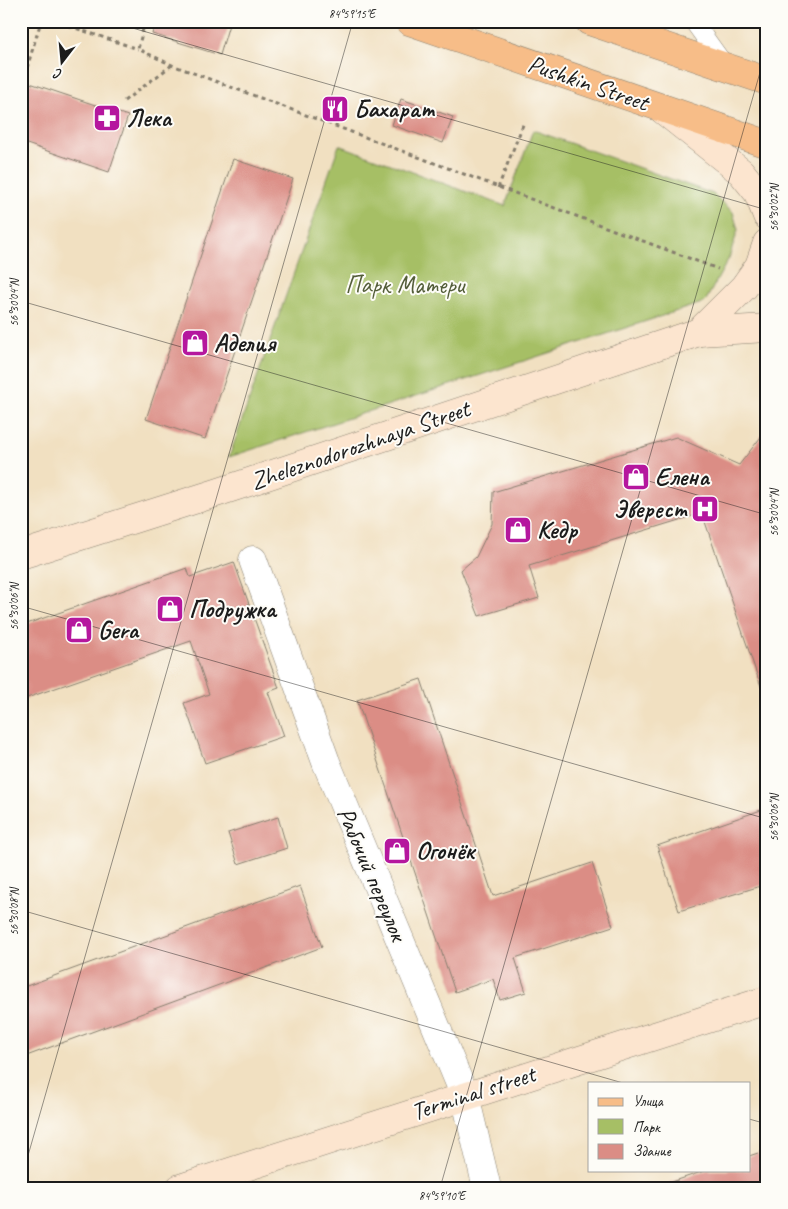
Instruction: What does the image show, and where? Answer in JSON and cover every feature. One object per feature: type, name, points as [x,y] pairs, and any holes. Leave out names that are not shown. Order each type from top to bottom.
[{"type":"main road","name":"Pushkin Street","points":[[409,21],[767,144]]},
{"type":"main road","points":[[589,21],[767,81]]},
{"type":"main road","points":[[660,108],[741,172],[758,193],[767,216]]},
{"type":"main road","points":[[698,332],[744,287],[758,266],[767,243]]},
{"type":"main road","points":[[698,332],[767,328]]},
{"type":"main road","name":"Zheleznodorozhnaya Street","points":[[21,556],[698,332]]},
{"type":"main road","name":"Terminal street","points":[[180,1188],[767,1000]]},
{"type":"street","name":"Рабочий переулок","points":[[253,560],[326,762],[465,1096],[487,1188]]},
{"type":"lane","points":[[693,21],[727,67]]},
{"type":"path","points":[[27,68],[41,21]]},
{"type":"path","points":[[54,21],[138,49],[172,65],[725,272]]},
{"type":"path","points":[[138,49],[145,21]]},
{"type":"path","points":[[124,101],[172,65]]},
{"type":"path","points":[[498,188],[524,122]]},
{"type":"green space","name":"Парк Матери","points":[[533,130],[713,194],[733,212],[738,230],[729,258],[705,302],[229,457],[339,145],[505,206]]},
{"type":"building","points":[[156,21],[230,21],[220,55],[152,34]]},
{"type":"building","points":[[21,80],[128,116],[109,172],[21,142]]},
{"type":"building","points":[[401,99],[453,117],[443,143],[392,125]]},
{"type":"building","points":[[233,159],[293,179],[205,439],[146,419]]},
{"type":"building","points":[[764,433],[767,434],[767,704],[702,513],[529,566],[539,598],[479,616],[461,570],[476,557],[492,524],[493,492],[676,437],[739,465]]},
{"type":"building","points":[[234,562],[279,688],[268,692],[284,736],[205,763],[184,703],[209,694],[191,641],[21,700],[21,626],[187,568],[190,577]]},
{"type":"building","points":[[421,679],[493,896],[592,863],[613,926],[515,958],[526,992],[500,1000],[493,979],[455,992],[357,700]]},
{"type":"building","points":[[767,808],[767,884],[679,911],[657,846]]},
{"type":"building","points":[[278,817],[287,848],[238,864],[228,833]]},
{"type":"building","points":[[300,886],[322,947],[21,1058],[21,988]]},
{"type":"building","points":[[767,1150],[767,1188],[667,1188],[666,1184],[701,1172],[750,1172],[750,1156]]},
{"type":"place","name":"Бахарат","points":[[335,109]]},
{"type":"place","name":"Лека","points":[[107,118]]},
{"type":"place","name":"Аделия","points":[[195,343]]},
{"type":"place","name":"Елена","points":[[636,477]]},
{"type":"place","name":"Эверест","points":[[705,509]]},
{"type":"place","name":"Кедр","points":[[518,530]]},
{"type":"place","name":"Подружка","points":[[170,609]]},
{"type":"place","name":"Gera","points":[[79,630]]},
{"type":"place","name":"Огонёк","points":[[397,851]]}]
